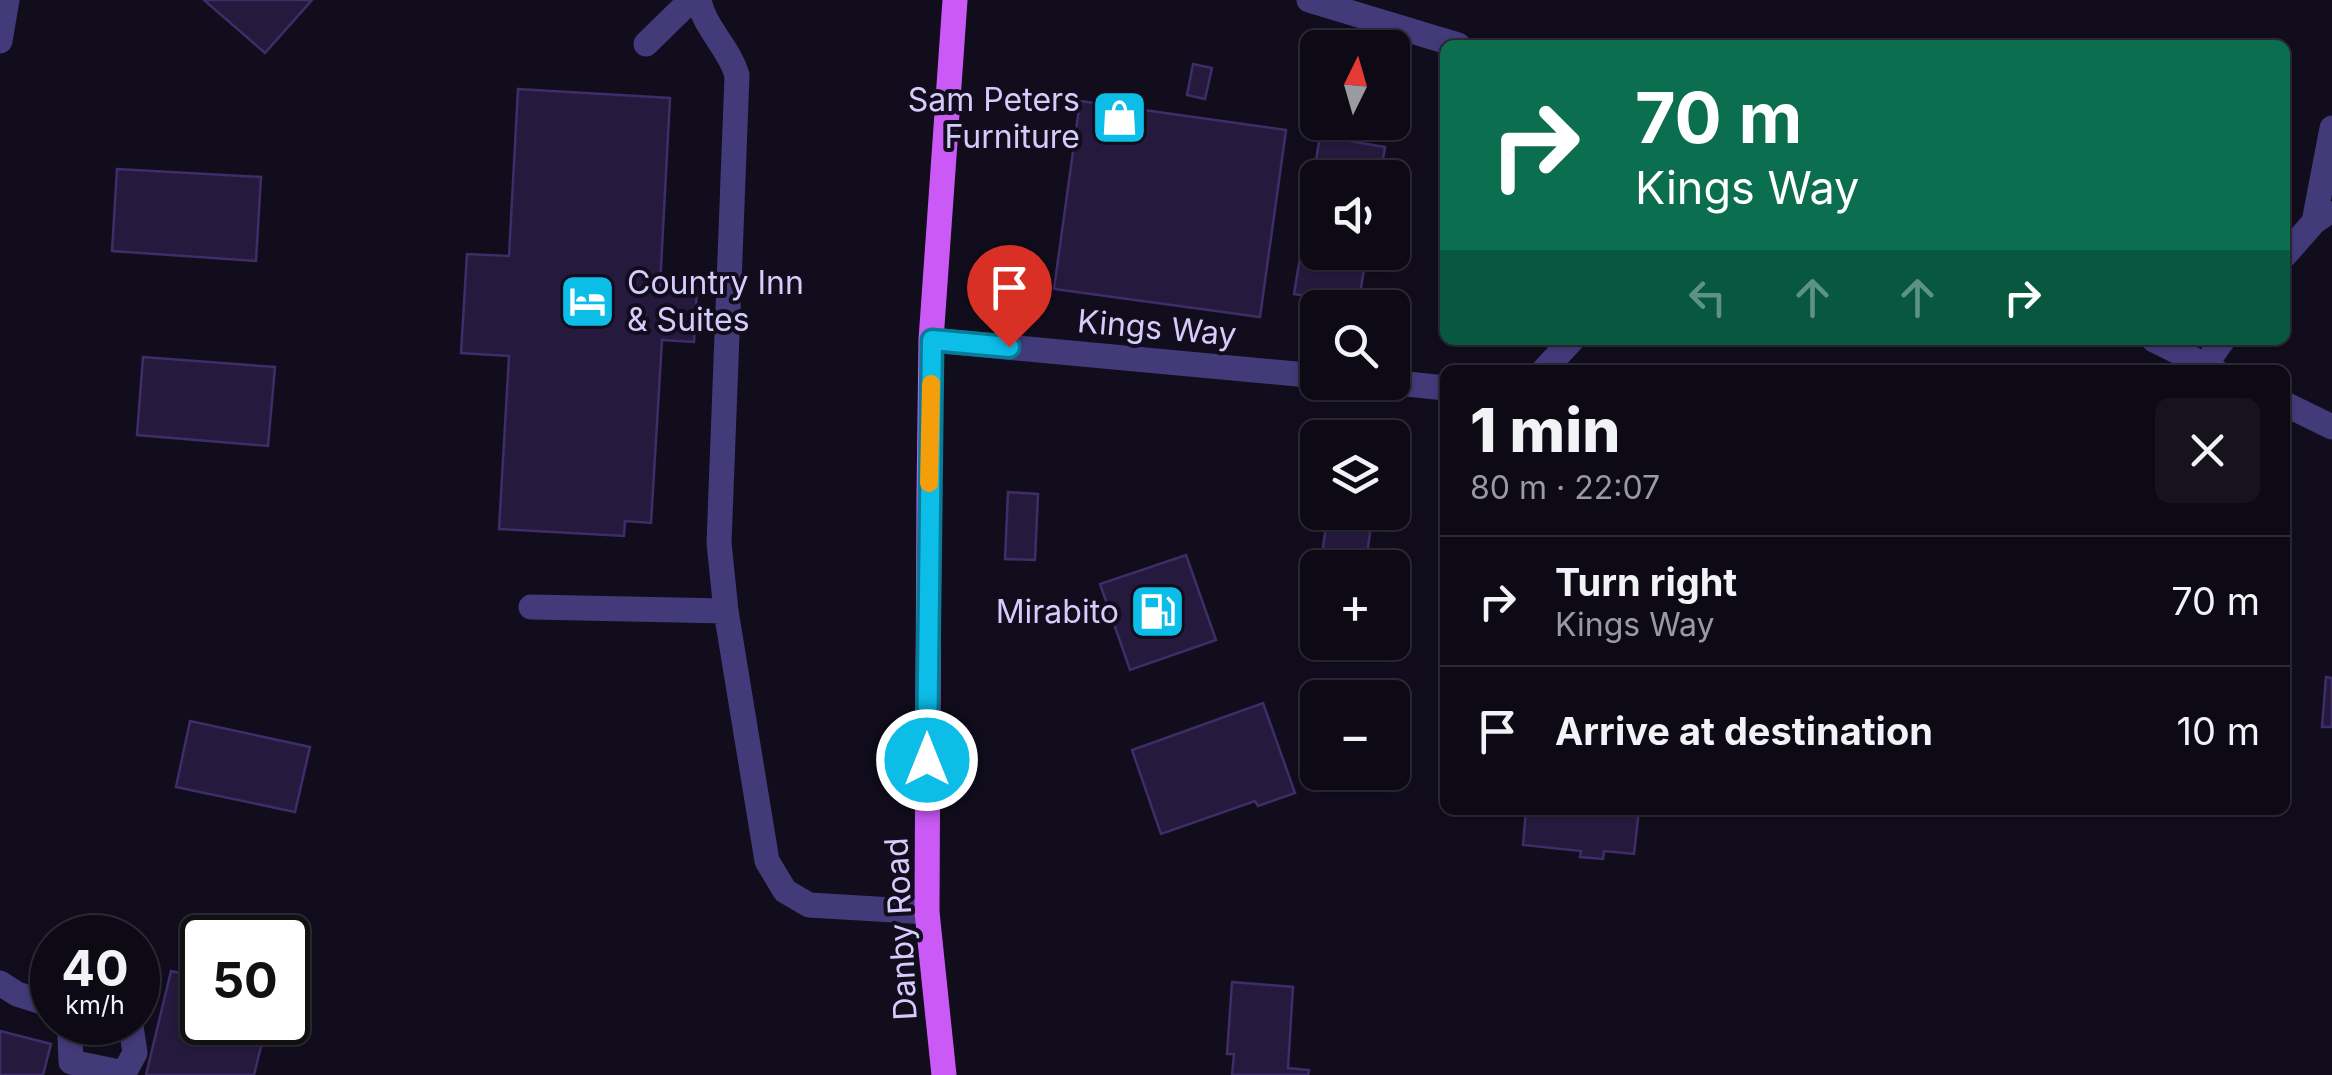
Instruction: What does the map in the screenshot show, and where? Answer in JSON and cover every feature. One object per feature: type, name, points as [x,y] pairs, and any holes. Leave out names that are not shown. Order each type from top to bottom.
[{"type":"main road","name":"Danby Road","points":[[944,1075],[926,912],[932,340],[954,0]]},
{"type":"street","points":[[0,41],[8,0]]},
{"type":"street","points":[[646,44],[691,0]]},
{"type":"street","points":[[699,0],[704,18],[733,62],[737,75],[719,542],[726,612],[767,861],[774,876],[797,901],[809,905],[926,912]]},
{"type":"street","points":[[1309,0],[1441,40]]},
{"type":"street","points":[[2290,250],[2323,216],[2332,128]]},
{"type":"street","name":"Kings Way","points":[[932,340],[1300,374]]},
{"type":"street","points":[[1549,365],[1567,345]]},
{"type":"street","points":[[2159,352],[2200,365]]},
{"type":"street","points":[[1410,384],[1440,387]]},
{"type":"street","points":[[2290,406],[2332,427]]},
{"type":"street","points":[[531,607],[726,612]]},
{"type":"street","points":[[0,982],[30,998]]},
{"type":"street","points":[[70,1045],[71,1062],[124,1074],[135,1053],[134,1045]]},
{"type":"building","points":[[204,0],[312,0],[265,53]]},
{"type":"building","points":[[1193,64],[1212,68],[1205,99],[1187,95]]},
{"type":"building","points":[[518,89],[670,98],[660,286],[697,288],[694,342],[662,340],[651,523],[625,521],[624,536],[499,529],[509,356],[461,353],[467,254],[509,256]]},
{"type":"building","points":[[1080,101],[1286,130],[1260,317],[1054,289]]},
{"type":"building","points":[[1319,140],[1385,147],[1383,160],[1316,160]]},
{"type":"building","points":[[117,169],[261,177],[256,261],[112,251]]},
{"type":"building","points":[[1300,258],[1300,270],[1364,270],[1361,290],[1300,290],[1300,295],[1294,294]]},
{"type":"building","points":[[143,357],[275,367],[268,446],[137,435]]},
{"type":"building","points":[[1008,492],[1038,494],[1035,560],[1005,559]]},
{"type":"building","points":[[1325,530],[1370,530],[1368,550],[1323,550]]},
{"type":"building","name":"Mirabito","points":[[1186,555],[1216,640],[1130,670],[1100,584]]},
{"type":"building","points":[[2326,677],[2332,678],[2332,727],[2322,727]]},
{"type":"building","points":[[1263,703],[1295,793],[1258,806],[1255,801],[1161,834],[1132,750]]},
{"type":"building","points":[[190,721],[310,747],[295,812],[176,787]]},
{"type":"building","points":[[1526,815],[1638,815],[1634,854],[1604,851],[1603,859],[1580,857],[1581,851],[1523,845]]},
{"type":"building","points":[[171,971],[180,973],[180,1045],[261,1045],[254,1075],[146,1075],[153,1045],[160,1045],[160,1017]]},
{"type":"building","points":[[1232,982],[1293,987],[1288,1068],[1309,1070],[1308,1075],[1232,1075],[1234,1054],[1227,1054]]},
{"type":"building","points":[[0,1031],[30,1039],[30,1045],[51,1045],[43,1075],[0,1075]]},
{"type":"slow traffic","points":[[929,483],[931,384]]},
{"type":"place","name":"Sam Peters Furniture","points":[[1119,118]]},
{"type":"place","name":"Country Inn & Suites","points":[[588,301]]},
{"type":"place","name":"Mirabito","points":[[1158,612]]},
{"type":"route","points":[[927,760],[932,340],[1009,347]]}]
